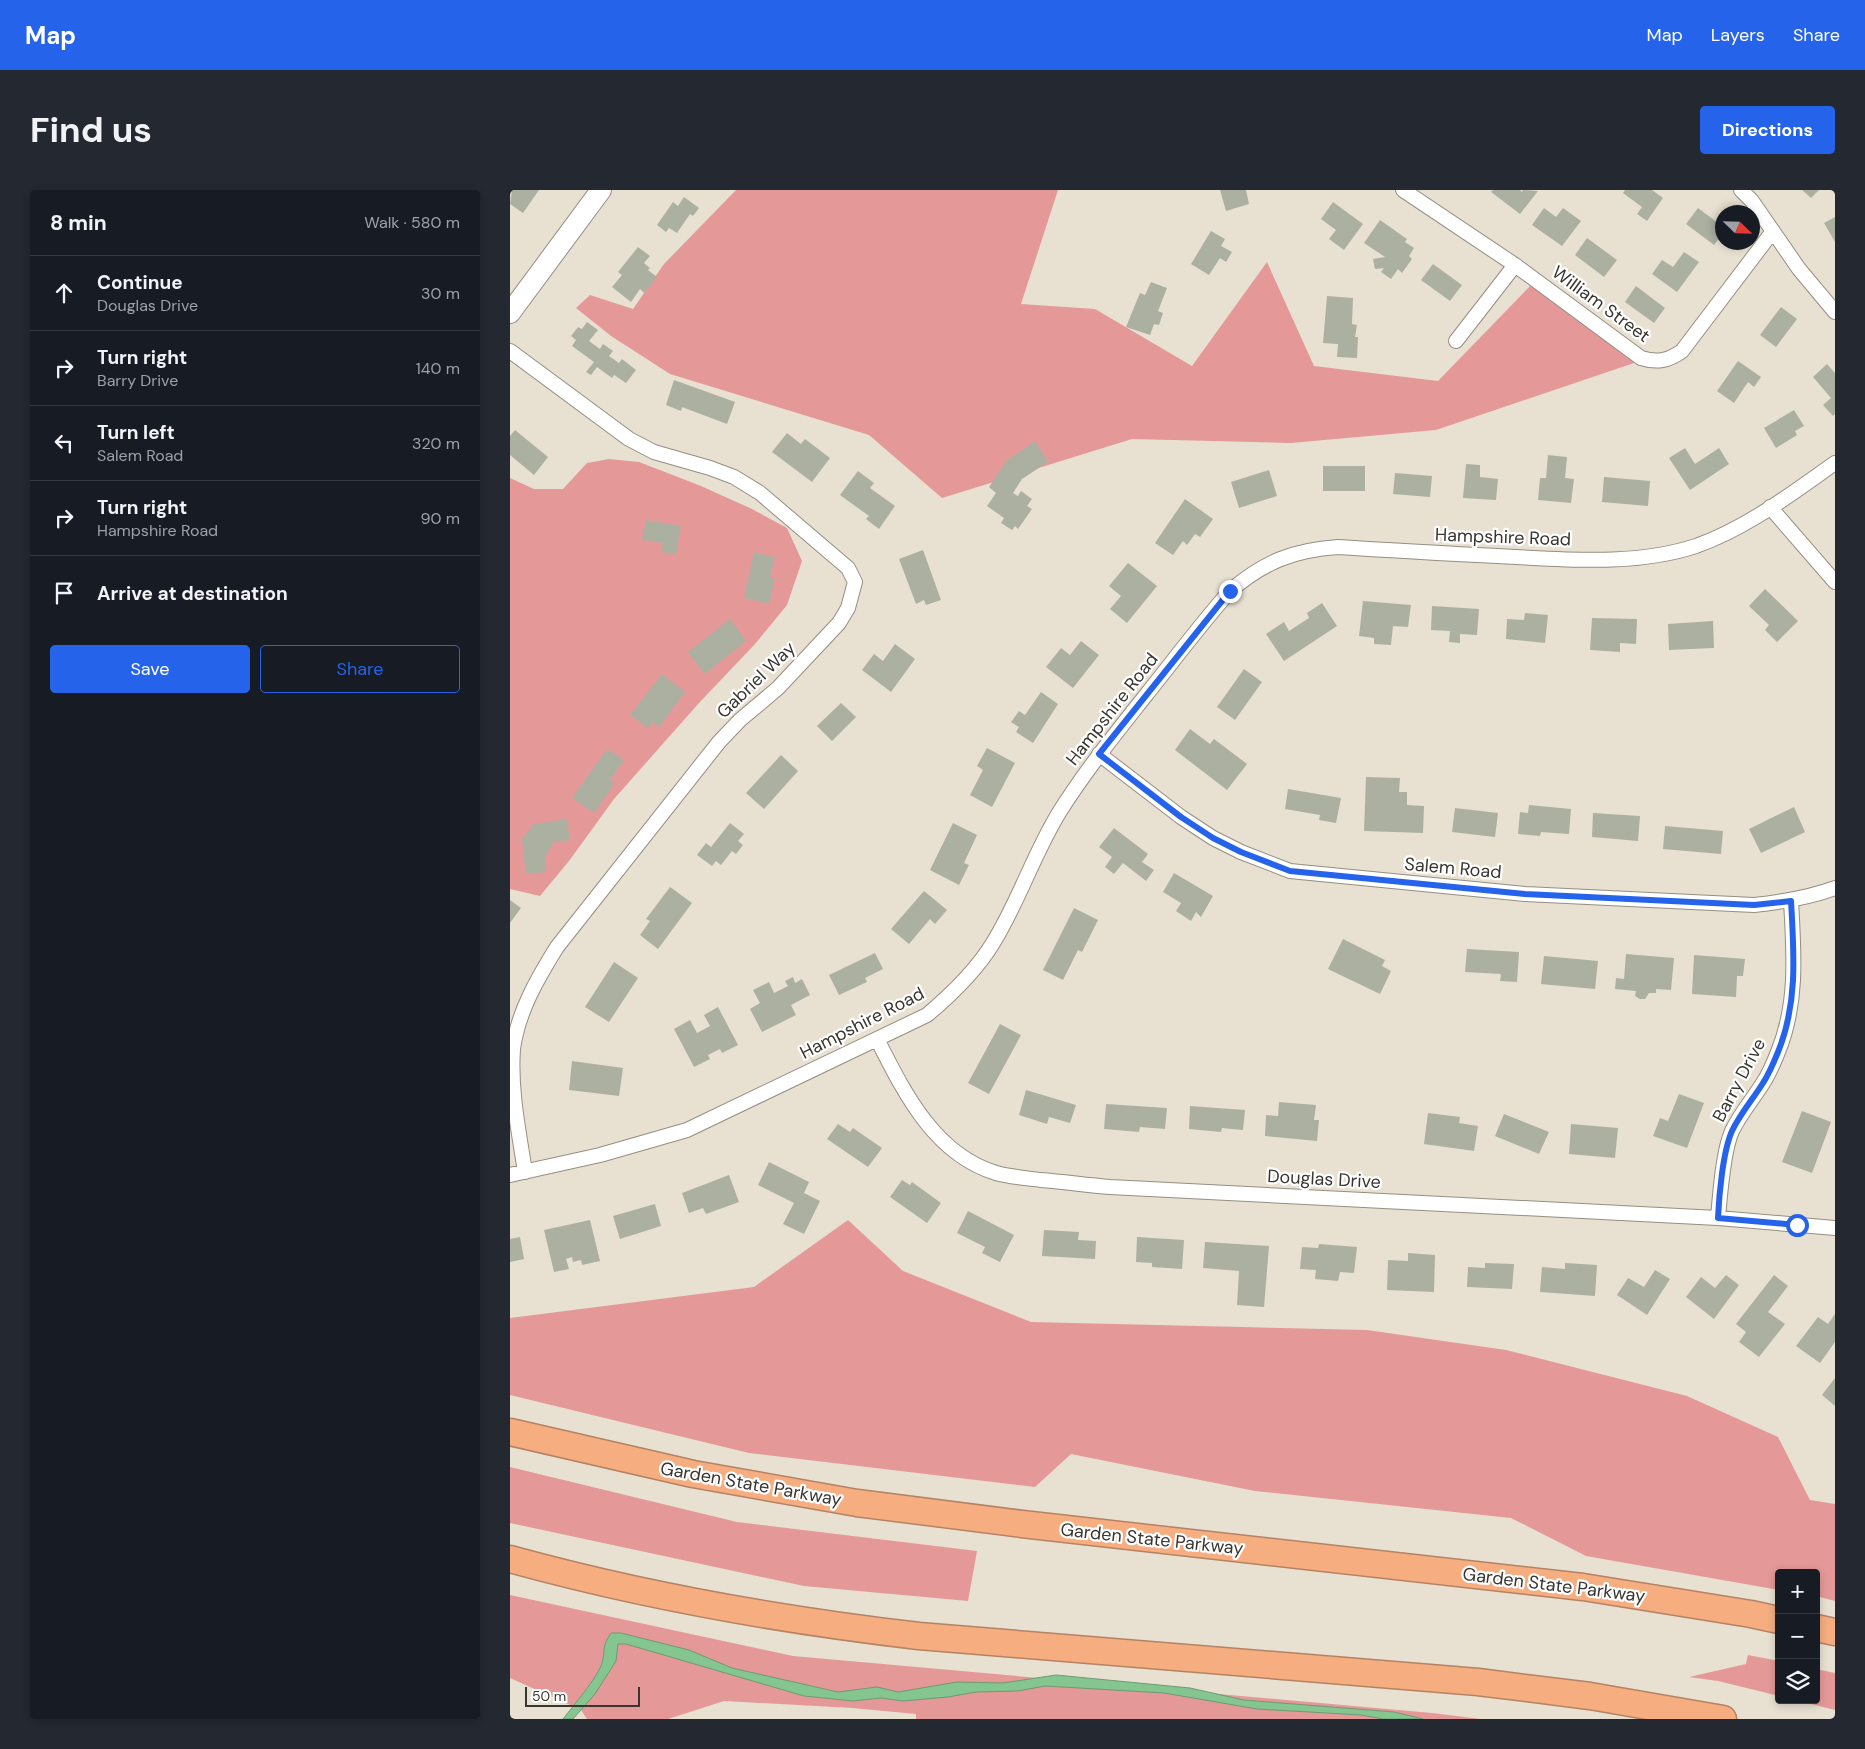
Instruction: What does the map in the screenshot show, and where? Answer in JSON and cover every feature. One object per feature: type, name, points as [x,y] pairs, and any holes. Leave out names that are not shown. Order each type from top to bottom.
[{"type":"highway","name":"Garden State Parkway","points":[[516,1433],[693,1474],[857,1503],[1022,1524],[1583,1587],[1775,1619]]},
{"type":"highway","points":[[510,1559],[686,1600],[862,1629],[919,1636],[1478,1682],[1598,1698],[1722,1719]]},
{"type":"highway","points":[[1820,1629],[1835,1632]]},
{"type":"street","points":[[510,313],[601,190]]},
{"type":"street","name":"William Street","points":[[1403,190],[1515,265],[1641,358],[1652,361],[1664,361],[1682,351],[1773,231]]},
{"type":"street","points":[[1741,190],[1752,201],[1799,269],[1835,312]]},
{"type":"street","points":[[1456,341],[1515,265]]},
{"type":"street","name":"Gabriel Way","points":[[510,351],[629,439],[654,452],[734,477],[760,493],[848,568],[854,582],[848,608],[839,623],[778,688],[740,720],[720,742],[557,947],[540,974],[526,1003],[518,1026],[513,1050],[514,1098],[525,1172]]},
{"type":"street","name":"Hampshire Road","points":[[510,1175],[600,1155],[687,1130],[927,1015],[973,971],[997,936],[1010,914],[1034,859],[1060,811],[1099,754],[1230,591],[1268,563],[1291,554],[1314,549],[1338,547],[1546,558],[1628,560],[1665,554],[1696,546],[1725,533],[1770,507],[1835,463]]},
{"type":"street","points":[[1770,507],[1835,582]]},
{"type":"street","name":"Salem Road","points":[[1099,754],[1181,817],[1213,838],[1241,852],[1290,871],[1525,894],[1754,905],[1791,901],[1817,895],[1835,888]]},
{"type":"street","name":"Barry Drive","points":[[1718,1218],[1720,1195],[1732,1133],[1744,1111],[1764,1082],[1778,1051],[1787,1023],[1793,990],[1794,965],[1791,901]]},
{"type":"street","name":"Douglas Drive","points":[[877,1039],[897,1079],[917,1111],[938,1138],[955,1153],[974,1164],[995,1173],[1012,1177],[1110,1187],[1718,1218],[1835,1228]]},
{"type":"shaded area","points":[[736,190],[1058,190],[1021,304],[1095,309],[1192,366],[1267,262],[1314,366],[1438,381],[1531,285],[1637,362],[1436,430],[1291,443],[1132,439],[942,498],[869,435],[670,374],[611,336],[576,308],[590,295],[633,309],[664,264]]},
{"type":"shaded area","points":[[609,459],[639,462],[701,486],[752,509],[787,528],[802,561],[787,605],[755,644],[699,703],[614,799],[569,861],[540,896],[510,889],[510,478],[534,489],[563,489],[587,463]]},
{"type":"shaded area","points":[[848,1220],[903,1271],[1031,1322],[1367,1330],[1506,1350],[1687,1396],[1778,1437],[1810,1500],[1835,1504],[1835,1601],[1820,1597],[1820,1569],[1775,1569],[1775,1589],[1586,1556],[1511,1518],[1255,1491],[1071,1454],[1035,1487],[749,1453],[510,1395],[510,1318],[754,1287]]},
{"type":"shaded area","points":[[510,1467],[737,1522],[977,1551],[968,1601],[804,1586],[510,1523]]},
{"type":"shaded area","points":[[510,1595],[793,1656],[1432,1713],[1481,1719],[916,1719],[916,1714],[852,1708],[724,1701],[668,1719],[587,1719],[581,1710],[510,1678]]},
{"type":"shaded area","points":[[611,1633],[621,1633],[689,1650],[732,1668],[838,1692],[877,1687],[898,1692],[957,1682],[1003,1683],[1056,1675],[1190,1688],[1244,1700],[1394,1712],[1423,1719],[1383,1719],[1361,1715],[1257,1709],[1164,1693],[1045,1686],[1018,1691],[976,1692],[948,1697],[903,1701],[881,1698],[853,1701],[804,1696],[626,1644],[618,1644],[616,1661],[595,1694],[573,1719],[563,1719],[600,1669],[605,1645]]},
{"type":"shaded area","points":[[1748,1655],[1775,1660],[1775,1695],[1718,1681],[1689,1677],[1746,1664]]},
{"type":"shaded area","points":[[1820,1670],[1835,1673],[1835,1710],[1811,1704],[1820,1704]]},
{"type":"building","points":[[512,190],[539,190],[523,213],[510,204]]},
{"type":"building","points":[[1220,190],[1246,190],[1249,204],[1226,211]]},
{"type":"building","points":[[1493,190],[1538,191],[1520,214],[1491,192]]},
{"type":"building","points":[[1625,190],[1652,190],[1663,198],[1647,221],[1637,214],[1642,207],[1623,193]]},
{"type":"building","points":[[1802,190],[1819,190],[1811,198]]},
{"type":"building","points":[[684,197],[699,208],[693,216],[690,214],[677,233],[669,228],[666,232],[657,225],[673,202],[678,206]]},
{"type":"building","points":[[1333,202],[1363,224],[1344,250],[1329,239],[1336,230],[1321,219]]},
{"type":"building","points":[[1544,208],[1556,217],[1563,208],[1581,221],[1562,246],[1532,225]]},
{"type":"building","points":[[1698,208],[1715,221],[1715,244],[1714,245],[1686,224]]},
{"type":"building","points":[[1835,217],[1835,242],[1824,223]]},
{"type":"building","points":[[1380,220],[1407,239],[1405,242],[1414,248],[1409,256],[1412,259],[1402,273],[1398,269],[1391,279],[1381,272],[1384,268],[1375,269],[1373,259],[1385,257],[1364,243]]},
{"type":"building","points":[[1211,231],[1225,239],[1221,246],[1232,252],[1226,262],[1220,258],[1209,275],[1191,264]]},
{"type":"building","points":[[1587,238],[1617,260],[1604,277],[1575,255]]},
{"type":"building","points":[[638,247],[650,256],[644,263],[650,268],[648,270],[657,277],[644,293],[640,289],[631,302],[612,287],[622,275],[618,272]]},
{"type":"building","points":[[1684,252],[1699,262],[1677,292],[1652,274],[1662,260],[1673,267]]},
{"type":"building","points":[[1433,264],[1462,285],[1450,301],[1421,280]]},
{"type":"building","points":[[1151,282],[1167,288],[1158,311],[1163,313],[1159,325],[1154,324],[1150,335],[1126,327],[1140,293],[1145,295]]},
{"type":"building","points":[[1636,286],[1665,308],[1654,323],[1625,302]]},
{"type":"building","points":[[1327,296],[1353,298],[1352,324],[1357,325],[1355,337],[1358,337],[1357,358],[1337,357],[1338,344],[1323,343]]},
{"type":"building","points":[[1781,307],[1797,319],[1776,347],[1760,335]]},
{"type":"building","points":[[587,322],[598,330],[589,341],[600,349],[603,344],[613,351],[609,356],[619,363],[622,359],[636,370],[626,383],[614,375],[612,378],[597,367],[591,375],[586,372],[594,362],[572,346],[576,340],[571,336],[578,327],[582,329]]},
{"type":"building","points":[[1738,361],[1761,377],[1754,387],[1748,382],[1734,403],[1717,391]]},
{"type":"building","points":[[1827,364],[1835,373],[1835,414],[1833,416],[1823,405],[1831,398],[1813,377]]},
{"type":"building","points":[[674,380],[735,402],[727,424],[682,407],[681,411],[666,405]]},
{"type":"building","points":[[1794,410],[1804,426],[1795,431],[1797,435],[1776,448],[1764,428]]},
{"type":"building","points":[[515,430],[548,457],[534,475],[510,455],[510,436]]},
{"type":"building","points":[[787,433],[801,444],[805,439],[830,458],[812,482],[772,452]]},
{"type":"building","points":[[1035,441],[1048,462],[1022,479],[1013,493],[1018,496],[1021,491],[1032,499],[1027,506],[1032,509],[1018,529],[1015,526],[1012,530],[1001,523],[1004,518],[987,506],[996,493],[989,487],[1007,460]]},
{"type":"building","points":[[1685,448],[1695,464],[1719,448],[1729,464],[1690,490],[1669,458]]},
{"type":"building","points":[[1548,455],[1567,457],[1565,478],[1574,479],[1571,503],[1538,500],[1540,478],[1546,478]]},
{"type":"building","points":[[1466,464],[1480,465],[1480,477],[1498,479],[1496,500],[1463,498]]},
{"type":"building","points":[[1323,466],[1365,466],[1365,491],[1323,491]]},
{"type":"building","points":[[1269,470],[1277,496],[1239,508],[1231,482]]},
{"type":"building","points":[[858,471],[874,483],[870,488],[895,506],[879,529],[866,519],[869,516],[840,495]]},
{"type":"building","points":[[1395,473],[1432,476],[1430,497],[1393,494]]},
{"type":"building","points":[[1604,477],[1650,481],[1648,506],[1602,502]]},
{"type":"building","points":[[1185,499],[1213,519],[1200,537],[1195,534],[1187,545],[1183,541],[1173,555],[1155,543]]},
{"type":"building","points":[[646,520],[681,526],[676,554],[661,552],[663,543],[642,540]]},
{"type":"building","points":[[923,550],[941,600],[926,605],[924,600],[916,604],[899,559]]},
{"type":"building","points":[[754,552],[775,557],[770,577],[775,578],[769,604],[744,598]]},
{"type":"building","points":[[1128,563],[1157,586],[1127,623],[1110,609],[1121,596],[1109,586]]},
{"type":"building","points":[[1765,589],[1798,621],[1777,642],[1765,630],[1769,625],[1749,606]]},
{"type":"building","points":[[1363,601],[1411,605],[1408,627],[1393,626],[1391,645],[1374,644],[1374,638],[1359,636]]},
{"type":"building","points":[[1322,603],[1337,626],[1284,661],[1266,634],[1284,622],[1289,631],[1309,618],[1307,613]]},
{"type":"building","points":[[1432,606],[1479,609],[1477,635],[1460,634],[1460,643],[1449,642],[1450,631],[1431,630]]},
{"type":"building","points":[[1525,613],[1548,615],[1545,643],[1506,639],[1507,619],[1524,620]]},
{"type":"building","points":[[1592,618],[1637,619],[1636,644],[1620,643],[1620,652],[1590,650]]},
{"type":"building","points":[[730,619],[746,641],[705,674],[688,652]]},
{"type":"building","points":[[1713,621],[1714,648],[1669,650],[1668,624]]},
{"type":"building","points":[[1081,641],[1099,655],[1073,688],[1046,667],[1061,648],[1070,655]]},
{"type":"building","points":[[895,644],[915,659],[891,692],[862,670],[874,654],[883,661]]},
{"type":"building","points":[[1244,669],[1262,682],[1235,720],[1217,707]]},
{"type":"building","points":[[662,674],[685,692],[659,727],[653,722],[648,728],[630,715]]},
{"type":"building","points":[[1041,692],[1058,704],[1033,743],[1016,732],[1019,727],[1011,722],[1019,711],[1025,715]]},
{"type":"building","points":[[841,703],[856,717],[832,741],[817,726]]},
{"type":"building","points":[[1190,729],[1210,744],[1214,739],[1247,764],[1227,790],[1175,750]]},
{"type":"building","points":[[987,748],[1015,763],[992,807],[970,795],[983,770],[977,766]]},
{"type":"building","points":[[607,749],[624,760],[610,780],[615,783],[594,813],[572,798]]},
{"type":"building","points":[[781,755],[798,771],[764,809],[746,793]]},
{"type":"building","points":[[1366,777],[1400,778],[1399,792],[1407,792],[1407,805],[1424,806],[1423,833],[1364,831]]},
{"type":"building","points":[[1288,789],[1341,798],[1336,823],[1319,820],[1320,815],[1285,809]]},
{"type":"building","points":[[1529,805],[1571,809],[1569,834],[1541,832],[1540,836],[1518,834],[1520,812],[1528,813]]},
{"type":"building","points":[[1794,807],[1805,832],[1761,853],[1749,829]]},
{"type":"building","points":[[1455,808],[1498,813],[1495,837],[1452,832]]},
{"type":"building","points":[[1593,813],[1640,816],[1638,841],[1592,837]]},
{"type":"building","points":[[567,819],[570,840],[554,842],[545,857],[546,872],[526,874],[522,839],[534,824]]},
{"type":"building","points":[[730,823],[744,834],[738,841],[743,845],[736,854],[732,851],[721,865],[716,861],[712,866],[697,855],[706,843],[711,847]]},
{"type":"building","points":[[953,823],[977,835],[964,863],[969,865],[959,885],[930,870]]},
{"type":"building","points":[[1665,826],[1723,831],[1721,854],[1663,849]]},
{"type":"building","points":[[1114,828],[1148,854],[1142,862],[1154,870],[1146,881],[1123,863],[1114,874],[1105,867],[1112,857],[1099,847]]},
{"type":"building","points":[[1174,873],[1213,896],[1201,917],[1196,912],[1191,921],[1176,911],[1181,903],[1163,892]]},
{"type":"building","points":[[670,887],[692,903],[658,949],[640,935],[650,921],[646,919]]},
{"type":"building","points":[[924,891],[947,910],[935,924],[930,919],[909,944],[891,929]]},
{"type":"building","points":[[510,900],[521,908],[510,923]]},
{"type":"building","points":[[1074,908],[1098,920],[1082,952],[1078,950],[1063,980],[1043,970]]},
{"type":"building","points":[[1343,939],[1385,960],[1382,966],[1391,971],[1380,994],[1328,969]]},
{"type":"building","points":[[1467,949],[1519,952],[1517,982],[1500,981],[1501,974],[1465,972]]},
{"type":"building","points":[[875,953],[883,969],[865,978],[867,982],[839,995],[829,975]]},
{"type":"building","points":[[1626,954],[1674,958],[1671,990],[1656,989],[1656,993],[1649,993],[1645,999],[1640,999],[1635,996],[1636,991],[1615,989],[1616,978],[1624,979]]},
{"type":"building","points":[[1694,955],[1745,959],[1743,976],[1737,976],[1736,997],[1692,994]]},
{"type":"building","points":[[1544,956],[1598,961],[1595,989],[1541,984]]},
{"type":"building","points":[[614,962],[638,978],[609,1022],[585,1007]]},
{"type":"building","points":[[793,977],[795,983],[802,979],[810,995],[791,1005],[796,1015],[762,1032],[750,1009],[760,1003],[753,990],[769,982],[774,993],[788,986],[785,981]]},
{"type":"building","points":[[718,1007],[738,1045],[722,1053],[720,1049],[708,1055],[710,1059],[694,1067],[674,1029],[690,1020],[697,1033],[710,1026],[704,1015]]},
{"type":"building","points":[[1000,1024],[1021,1035],[989,1094],[968,1083]]},
{"type":"building","points":[[572,1061],[623,1068],[619,1096],[569,1090]]},
{"type":"building","points":[[1026,1090],[1076,1105],[1070,1123],[1049,1117],[1047,1124],[1019,1115]]},
{"type":"building","points":[[1679,1094],[1704,1103],[1687,1148],[1653,1136],[1660,1118],[1668,1121]]},
{"type":"building","points":[[1279,1102],[1316,1105],[1314,1120],[1319,1120],[1317,1141],[1265,1136],[1266,1115],[1278,1116]]},
{"type":"building","points":[[1106,1104],[1167,1108],[1165,1129],[1140,1127],[1139,1132],[1104,1129]]},
{"type":"building","points":[[1190,1106],[1245,1110],[1243,1130],[1222,1128],[1221,1132],[1189,1129]]},
{"type":"building","points":[[1802,1111],[1831,1122],[1812,1173],[1782,1162]]},
{"type":"building","points":[[1428,1113],[1460,1117],[1459,1123],[1478,1126],[1474,1151],[1424,1144]]},
{"type":"building","points":[[1504,1114],[1549,1132],[1539,1154],[1495,1136]]},
{"type":"building","points":[[838,1124],[850,1132],[853,1128],[882,1148],[868,1167],[827,1139]]},
{"type":"building","points":[[1571,1124],[1618,1128],[1615,1158],[1569,1154]]},
{"type":"building","points":[[769,1162],[809,1182],[804,1193],[820,1201],[804,1234],[783,1224],[794,1203],[758,1185]]},
{"type":"building","points":[[729,1175],[739,1202],[706,1214],[703,1208],[689,1213],[682,1193]]},
{"type":"building","points":[[902,1180],[910,1185],[912,1182],[941,1203],[927,1223],[890,1197]]},
{"type":"building","points":[[655,1204],[661,1226],[620,1239],[613,1216]]},
{"type":"building","points":[[968,1211],[1014,1235],[1000,1262],[982,1253],[985,1247],[957,1233]]},
{"type":"building","points":[[590,1220],[600,1261],[582,1265],[581,1260],[573,1262],[572,1257],[566,1259],[569,1269],[554,1272],[544,1230]]},
{"type":"building","points":[[1044,1230],[1079,1232],[1078,1240],[1096,1241],[1095,1259],[1042,1256]]},
{"type":"building","points":[[520,1237],[524,1259],[510,1262],[510,1239]]},
{"type":"building","points":[[1137,1237],[1184,1240],[1182,1269],[1152,1267],[1152,1263],[1136,1262]]},
{"type":"building","points":[[1205,1242],[1269,1246],[1264,1307],[1237,1305],[1239,1271],[1203,1268]]},
{"type":"building","points":[[1319,1244],[1357,1247],[1354,1273],[1340,1272],[1338,1281],[1315,1279],[1316,1270],[1300,1269],[1302,1247],[1318,1248]]},
{"type":"building","points":[[1408,1253],[1435,1255],[1434,1292],[1387,1290],[1388,1260],[1408,1261]]},
{"type":"building","points":[[1485,1263],[1514,1264],[1512,1289],[1467,1287],[1468,1267],[1485,1268]]},
{"type":"building","points":[[1565,1263],[1597,1265],[1595,1296],[1540,1292],[1542,1267],[1565,1269]]},
{"type":"building","points":[[1655,1270],[1670,1279],[1647,1315],[1617,1295],[1628,1278],[1644,1287]]},
{"type":"building","points":[[1726,1275],[1739,1285],[1714,1319],[1686,1297],[1701,1277],[1715,1288]]},
{"type":"building","points":[[1774,1275],[1788,1286],[1768,1312],[1785,1324],[1759,1357],[1739,1342],[1746,1332],[1736,1324]]},
{"type":"building","points":[[1835,1314],[1835,1342],[1820,1363],[1796,1346],[1818,1317],[1828,1324]]},
{"type":"building","points":[[1835,1378],[1835,1406],[1822,1395]]},
{"type":"route","points":[[1230,591],[1099,754],[1181,817],[1213,838],[1270,865],[1290,871],[1525,894],[1754,905],[1791,901],[1794,965],[1793,990],[1787,1023],[1778,1051],[1764,1082],[1744,1111],[1732,1133],[1726,1158],[1718,1218],[1797,1225]]}]
